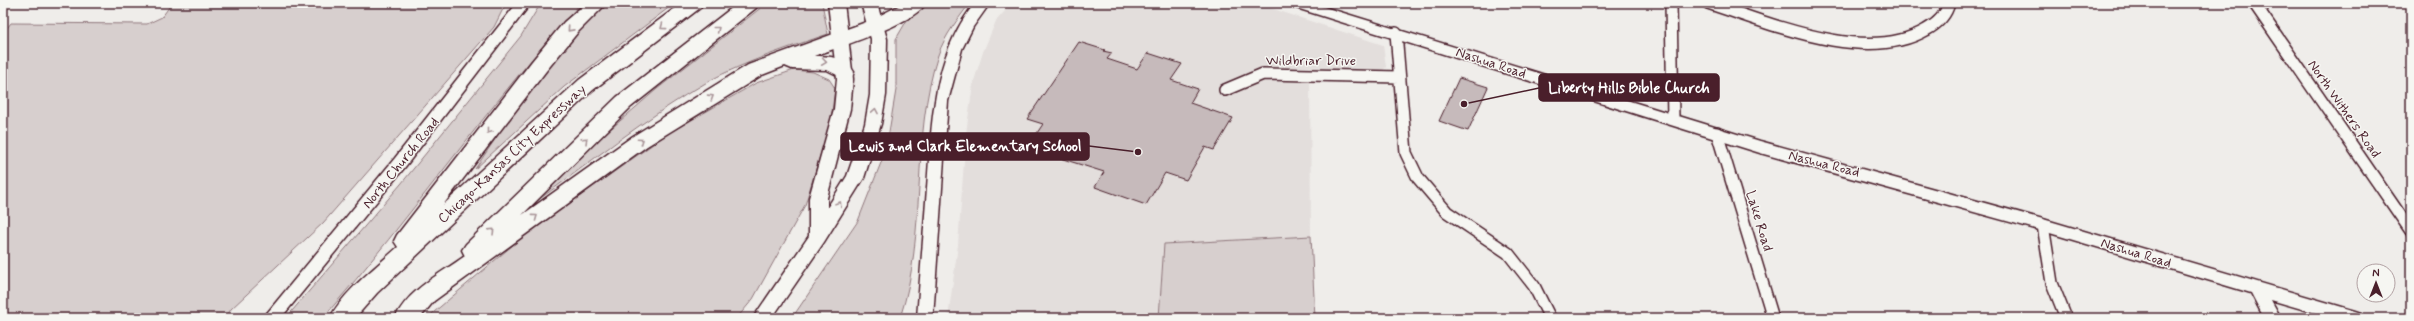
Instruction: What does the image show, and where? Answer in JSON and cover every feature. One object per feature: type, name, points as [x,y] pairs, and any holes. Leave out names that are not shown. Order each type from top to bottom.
[{"type":"highway","points":[[369,288],[539,66],[571,27],[598,3]]},
{"type":"highway","name":"Chicago-Kansas City Expressway","points":[[341,318],[369,288],[586,85],[694,3]]},
{"type":"highway","points":[[406,318],[424,297],[624,102],[750,3]]},
{"type":"highway","points":[[424,297],[640,141],[755,70],[875,26],[900,14],[917,3]]},
{"type":"highway","points":[[772,64],[817,61],[831,63],[845,72]]},
{"type":"main road","points":[[818,237],[818,198],[842,109],[845,72],[842,38],[836,3]]},
{"type":"main road","points":[[762,318],[818,237],[855,178],[873,124],[880,69],[879,39],[869,3]]},
{"type":"street","name":"North Church Road","points":[[271,318],[376,195],[457,93],[524,3]]},
{"type":"street","points":[[925,318],[940,101],[946,73],[956,48],[983,3]]},
{"type":"street","name":"Nashua Road","points":[[1295,3],[1396,33],[1760,147],[2043,225],[2257,290],[2356,318]]},
{"type":"street","points":[[1672,3],[1672,119]]},
{"type":"street","points":[[1708,3],[1810,34],[1846,43],[1875,44],[1899,42],[1915,38],[1928,31],[1940,19],[1948,3]]},
{"type":"street","name":"North Withers Road","points":[[2254,3],[2411,231]]},
{"type":"street","points":[[1396,33],[1406,153],[1418,178],[1447,212],[1508,253],[1534,286],[1550,318]]},
{"type":"street","name":"Wildbriar Drive","points":[[1225,90],[1263,74],[1399,77]]},
{"type":"street","name":"Lake Road","points":[[1717,133],[1773,318]]},
{"type":"street","points":[[2043,225],[2052,283],[2066,318]]},
{"type":"street","points":[[2257,290],[2273,318]]},
{"type":"shaded area","points":[[172,3],[506,3],[494,27],[323,223],[231,309],[226,318],[3,318],[3,33],[11,23],[147,24],[162,17]]},
{"type":"shaded area","points":[[541,3],[581,3],[515,80],[388,240],[323,318],[286,318],[401,184],[521,36]]},
{"type":"shaded area","points":[[610,3],[675,3],[564,87],[475,169],[526,93],[590,17]]},
{"type":"shaded area","points":[[767,3],[822,3],[828,34],[752,61],[709,81],[640,125],[530,206],[584,152],[657,89]]},
{"type":"shaded area","points":[[929,3],[970,3],[944,41],[938,55],[929,87],[921,153],[914,253],[909,286],[900,318],[792,318],[858,221],[886,150],[896,90],[896,39],[907,20]]},
{"type":"shaded area","points":[[1012,3],[1255,3],[1383,45],[1386,67],[1380,73],[1310,72],[1311,236],[1165,244],[1159,318],[948,318],[958,245],[966,133],[973,84],[983,52],[996,21]]},
{"type":"shaded area","points":[[794,70],[813,72],[829,79],[835,88],[831,120],[805,205],[753,299],[737,318],[427,318],[520,239],[667,134],[756,83]]},
{"type":"shaded area","points":[[1311,236],[1315,318],[1159,318],[1164,244]]},
{"type":"building","points":[[1079,42],[1112,53],[1107,59],[1137,69],[1148,53],[1182,64],[1171,80],[1198,89],[1190,103],[1233,118],[1214,150],[1205,147],[1186,180],[1165,173],[1146,205],[1095,187],[1104,172],[1047,154],[1048,152],[1029,145],[1043,124],[1027,119]]},
{"type":"building","points":[[1459,78],[1488,87],[1468,131],[1439,121]]},
{"type":"place","name":"Liberty Hills Bible Church","points":[[1464,104]]},
{"type":"place","name":"Lewis and Clark Elementary School","points":[[1138,152]]}]
